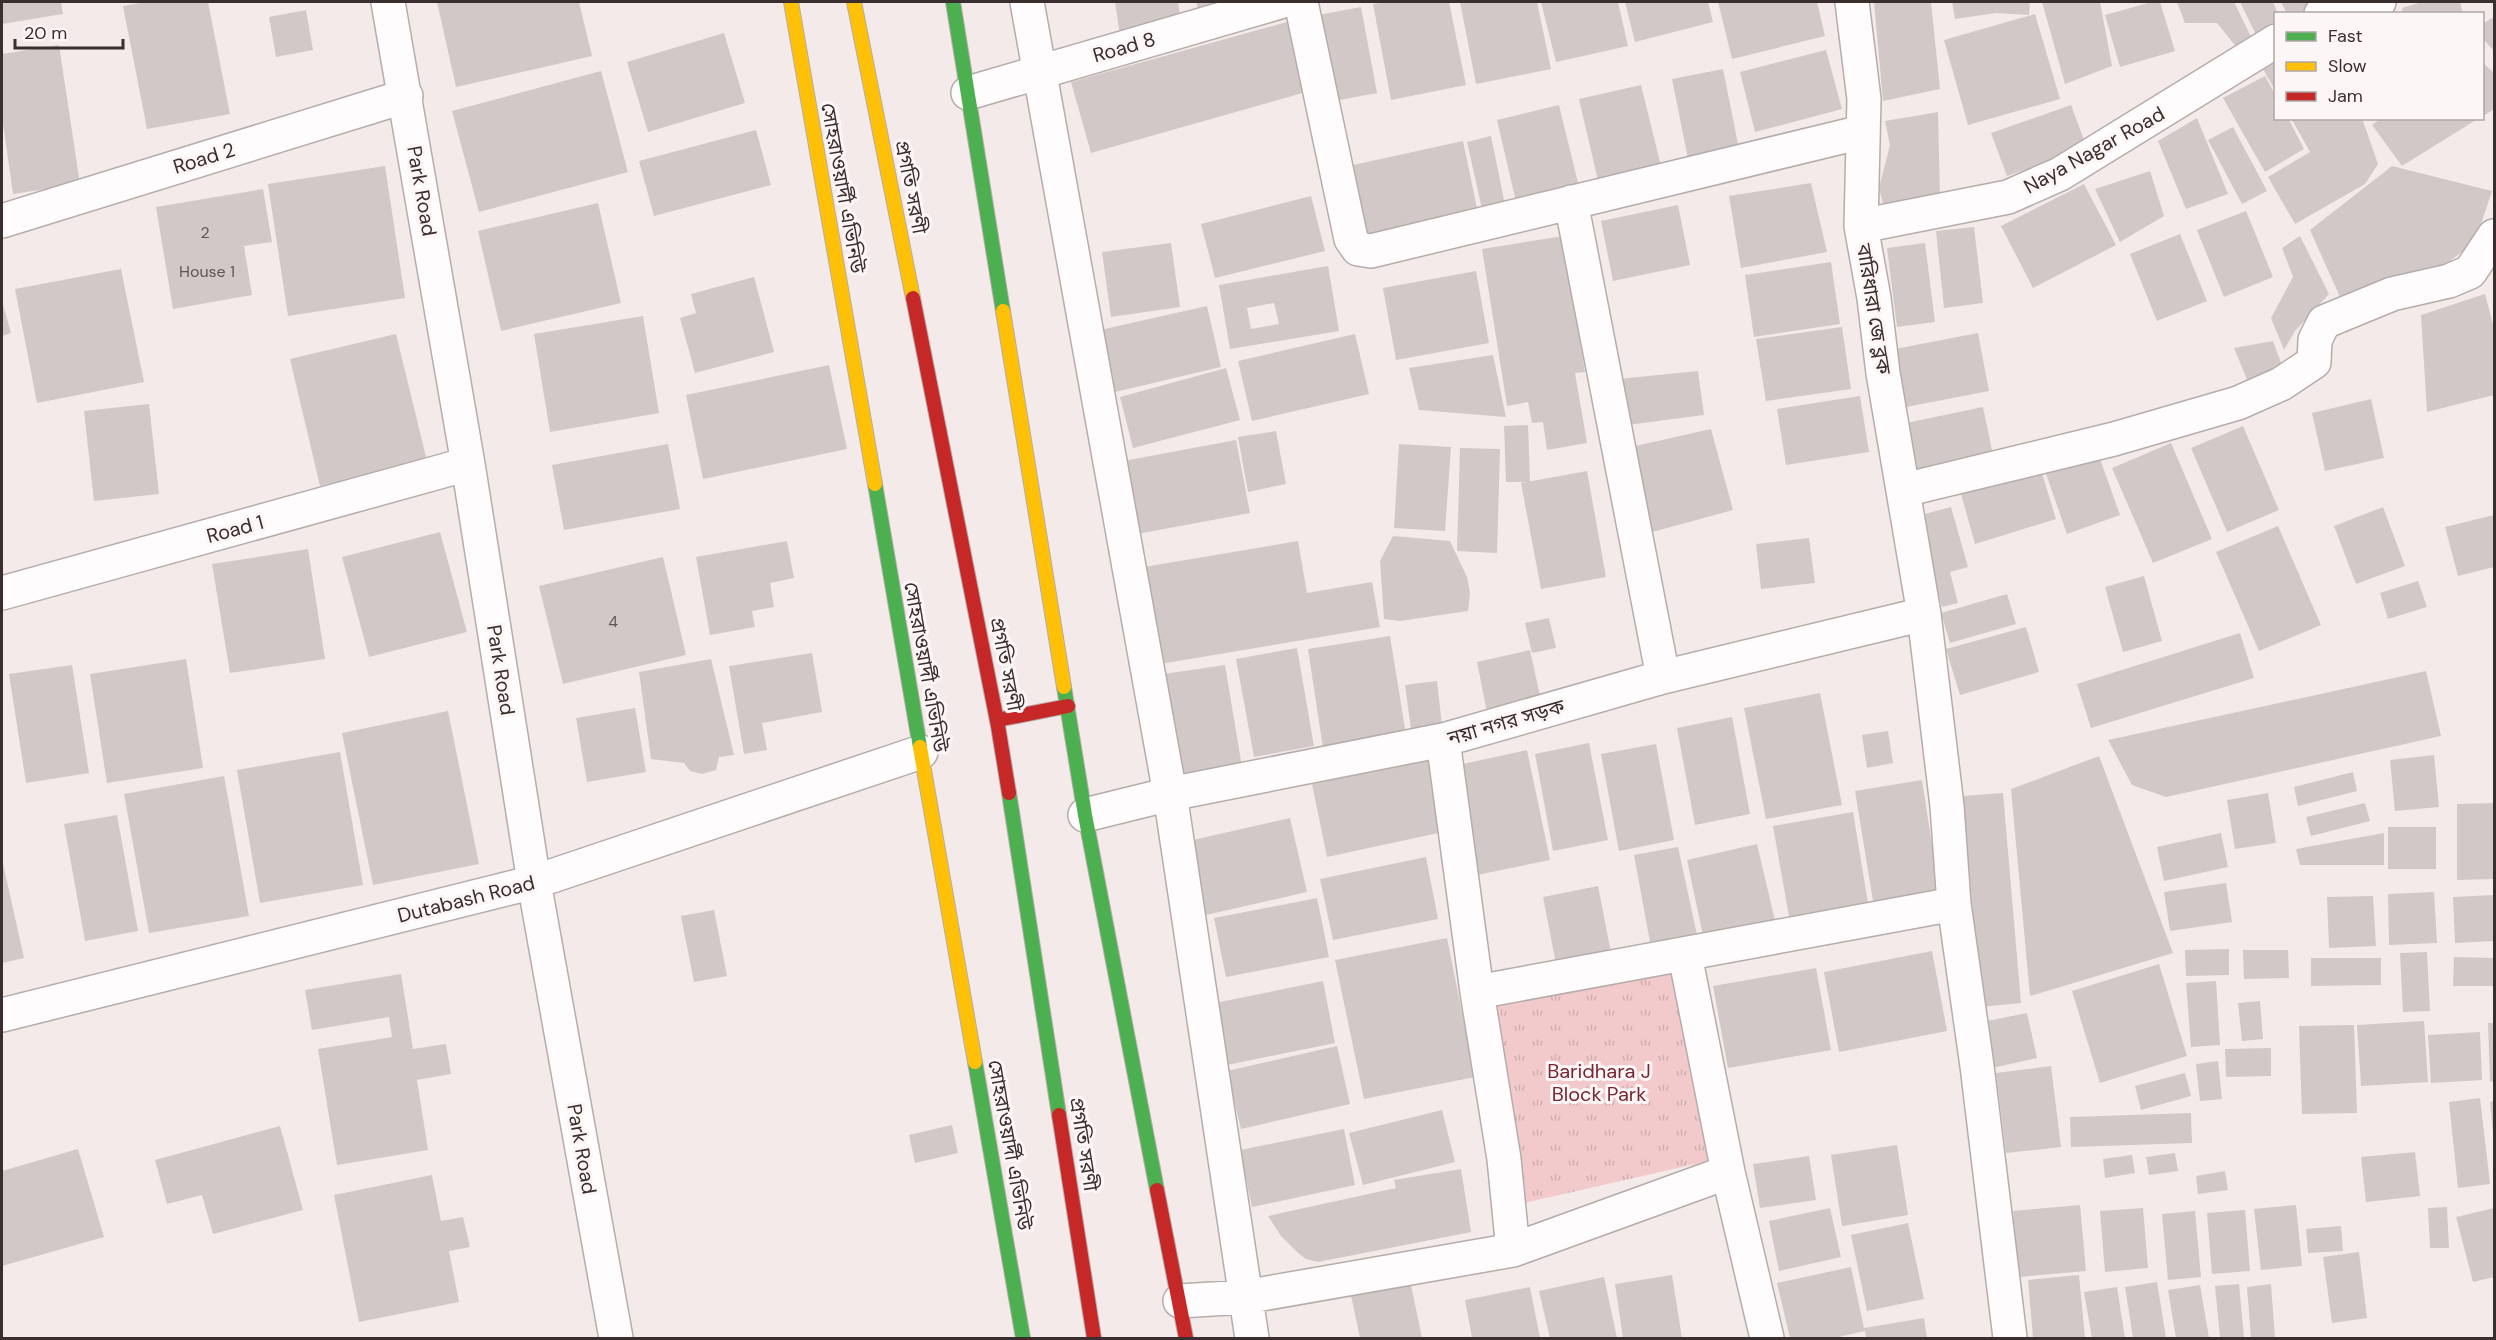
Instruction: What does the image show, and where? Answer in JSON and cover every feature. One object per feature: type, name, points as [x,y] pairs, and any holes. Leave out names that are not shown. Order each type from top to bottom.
[{"type":"main road","name":"সোহরাওয়ার্দী এভিনিউ","points":[[791,2],[1023,1338]]},
{"type":"main road","name":"প্রগতি সরণী","points":[[854,2],[997,720],[1094,1338]]},
{"type":"main road","points":[[953,2],[1085,815],[1186,1338]]},
{"type":"main road","points":[[997,720],[1068,706]]},
{"type":"street","name":"Park Road","points":[[388,2],[468,464],[534,882],[616,1338]]},
{"type":"street","points":[[1028,2],[1170,794],[1252,1338]]},
{"type":"street","name":"Road 8","points":[[968,93],[1281,2]]},
{"type":"street","points":[[1301,2],[1351,239],[1358,249],[1371,251],[1862,132]]},
{"type":"street","name":"বারিধারা জে ব্লক","points":[[1852,2],[1864,99],[1861,226],[1874,298],[1883,373],[1924,614],[1947,806],[1954,904],[1977,1066],[2010,1338]]},
{"type":"street","points":[[2331,12],[2379,2]]},
{"type":"street","name":"Naya Nagar Road","points":[[1861,226],[2008,197],[2060,174],[2274,42]]},
{"type":"street","name":"Road 2","points":[[2,221],[406,96]]},
{"type":"street","points":[[1571,202],[1663,677]]},
{"type":"street","points":[[1904,490],[2114,439],[2238,403],[2281,384],[2314,362],[2315,340],[2324,322],[2392,294],[2449,280],[2470,272],[2494,236]]},
{"type":"street","name":"Road 1","points":[[2,593],[468,464]]},
{"type":"street","name":"নয়া নগর সড়ক","points":[[1085,815],[1170,794],[1443,740],[1663,677],[1924,614]]},
{"type":"street","points":[[1443,740],[1477,992],[1504,1159],[1513,1250]]},
{"type":"street","name":"Dutabash Road","points":[[2,1016],[534,882],[921,753]]},
{"type":"street","points":[[1477,992],[1954,904]]},
{"type":"street","points":[[1685,955],[1728,1172],[1767,1338]]},
{"type":"street","points":[[1180,1301],[1245,1297],[1513,1250],[1728,1172]]},
{"type":"green space","name":"Baridhara J Block Park","points":[[1684,967],[1713,1160],[1520,1204],[1482,1000]]},
{"type":"building","points":[[2,2],[61,2],[63,14],[2,24]]},
{"type":"building","points":[[146,2],[208,2],[230,114],[147,129],[123,6]]},
{"type":"building","points":[[437,2],[579,2],[592,56],[456,87]]},
{"type":"building","points":[[1115,2],[1178,2],[1182,27],[1120,35]]},
{"type":"building","points":[[1196,2],[1225,2],[1198,8]]},
{"type":"building","points":[[1449,2],[1466,85],[1391,100],[1373,4]]},
{"type":"building","points":[[1460,2],[1537,2],[1551,69],[1476,84]]},
{"type":"building","points":[[1541,2],[1618,2],[1628,46],[1556,62]]},
{"type":"building","points":[[1625,2],[1708,2],[1713,22],[1635,42]]},
{"type":"building","points":[[1718,2],[1817,2],[1825,36],[1732,59]]},
{"type":"building","points":[[1874,2],[1931,2],[1940,89],[1883,101]]},
{"type":"building","points":[[1952,2],[2030,2],[2029,15],[1996,13],[1955,19]]},
{"type":"building","points":[[2042,2],[2100,2],[2112,66],[2065,84]]},
{"type":"building","points":[[2152,2],[2160,2],[2175,51],[2120,67],[2105,15]]},
{"type":"building","points":[[2177,2],[2234,2],[2256,47],[2242,54],[2217,23],[2185,23]]},
{"type":"building","points":[[2240,2],[2273,2],[2277,12],[2274,12],[2274,29],[2257,37]]},
{"type":"building","points":[[2281,2],[2334,2],[2316,12],[2286,12]]},
{"type":"building","points":[[2422,2],[2460,2],[2462,12],[2403,12],[2402,8]]},
{"type":"building","points":[[1361,7],[1377,93],[1329,102],[1313,16]]},
{"type":"building","points":[[306,10],[313,50],[276,57],[269,17]]},
{"type":"building","points":[[2035,14],[2060,99],[1968,125],[1944,40]]},
{"type":"building","points":[[2494,17],[2494,51],[2484,40],[2484,23]]},
{"type":"building","points":[[1294,20],[1313,90],[1091,153],[1071,82]]},
{"type":"building","points":[[724,33],[745,103],[648,132],[627,62]]},
{"type":"building","points":[[59,45],[80,184],[13,194],[2,116],[2,54]]},
{"type":"building","points":[[1826,50],[1842,109],[1755,132],[1740,72]]},
{"type":"building","points":[[2274,63],[2274,88],[2263,69]]},
{"type":"building","points":[[2484,64],[2494,73],[2494,109],[2484,116]]},
{"type":"building","points":[[1723,69],[1740,154],[1689,164],[1672,79]]},
{"type":"building","points":[[601,71],[628,172],[479,212],[452,111]]},
{"type":"building","points":[[2265,76],[2274,92],[2274,120],[2289,120],[2304,149],[2265,172],[2223,98]]},
{"type":"building","points":[[1641,85],[1662,170],[1599,185],[1579,99]]},
{"type":"building","points":[[1559,105],[1580,191],[1517,206],[1497,120]]},
{"type":"building","points":[[2071,105],[2087,148],[2007,176],[1991,133]]},
{"type":"building","points":[[1938,112],[1940,198],[1884,208],[1879,188],[1890,145],[1885,121]]},
{"type":"building","points":[[2197,118],[2228,194],[2186,209],[2158,141]]},
{"type":"building","points":[[2292,120],[2363,120],[2378,164],[2365,184],[2295,224],[2268,177],[2310,152]]},
{"type":"building","points":[[2378,120],[2476,120],[2402,166],[2372,125]]},
{"type":"building","points":[[2233,127],[2267,191],[2242,204],[2208,140]]},
{"type":"building","points":[[756,130],[771,185],[654,216],[639,161]]},
{"type":"building","points":[[1491,136],[1505,205],[1482,209],[1467,142]]},
{"type":"building","points":[[1463,141],[1478,213],[1360,239],[1344,167]]},
{"type":"building","points":[[385,166],[405,298],[288,316],[268,184]]},
{"type":"building","points":[[2392,166],[2492,191],[2475,242],[2442,267],[2340,297],[2310,230]]},
{"type":"building","points":[[2150,171],[2164,216],[2120,242],[2095,189]]},
{"type":"building","points":[[1811,183],[1827,252],[1741,268],[1729,196]]},
{"type":"building","points":[[2084,184],[2116,245],[2033,288],[2001,226]]},
{"type":"building","points":[[263,189],[272,242],[244,246],[252,295],[173,309],[156,207]]},
{"type":"building","points":[[1311,196],[1325,251],[1215,278],[1201,224]]},
{"type":"building","points":[[598,203],[621,303],[501,331],[478,231]]},
{"type":"building","points":[[1678,205],[1690,265],[1613,281],[1601,221]]},
{"type":"building","points":[[2246,211],[2273,277],[2224,297],[2197,230]]},
{"type":"building","points":[[1974,227],[1983,303],[1944,308],[1936,231]]},
{"type":"building","points":[[2180,234],[2207,301],[2157,321],[2130,254]]},
{"type":"building","points":[[1563,236],[1585,372],[1575,373],[1587,443],[1547,450],[1543,422],[1532,423],[1528,402],[1507,406],[1482,249]]},
{"type":"building","points":[[2300,236],[2329,294],[2295,331],[2284,350],[2271,318],[2293,277],[2282,248]]},
{"type":"building","points":[[1171,243],[1180,307],[1111,317],[1102,252]]},
{"type":"building","points":[[1925,243],[1935,322],[1897,327],[1887,248]]},
{"type":"building","points":[[1831,262],[1840,324],[1754,337],[1745,275]]},
{"type":"building","points":[[1328,266],[1339,331],[1230,349],[1219,285]],"holes":[[[1274,303],[1279,324],[1251,329],[1247,308]]]},
{"type":"building","points":[[121,269],[144,382],[37,403],[15,289]]},
{"type":"building","points":[[1476,271],[1489,343],[1396,360],[1383,288]]},
{"type":"building","points":[[754,277],[774,352],[695,373],[680,318],[696,313],[691,294]]},
{"type":"building","points":[[2485,294],[2494,328],[2494,395],[2427,412],[2421,315]]},
{"type":"building","points":[[2,301],[11,333],[2,336]]},
{"type":"building","points":[[1207,306],[1221,367],[1115,392],[1100,330]]},
{"type":"building","points":[[643,316],[659,413],[550,432],[534,334]]},
{"type":"building","points":[[1842,327],[1851,389],[1766,401],[1756,339]]},
{"type":"building","points":[[1978,333],[1989,391],[1906,407],[1895,349]]},
{"type":"building","points":[[396,334],[427,461],[320,486],[290,359]]},
{"type":"building","points":[[1355,334],[1369,394],[1252,421],[1238,361]]},
{"type":"building","points":[[2273,341],[2284,371],[2250,387],[2234,348]]},
{"type":"building","points":[[1493,355],[1506,417],[1419,410],[1409,368]]},
{"type":"building","points":[[829,365],[847,449],[703,479],[686,395]]},
{"type":"building","points":[[1226,368],[1240,420],[1133,448],[1120,397]]},
{"type":"building","points":[[1698,371],[1704,415],[1627,425],[1619,379]]},
{"type":"building","points":[[1860,396],[1869,452],[1786,465],[1777,409]]},
{"type":"building","points":[[2371,399],[2384,458],[2325,471],[2312,413]]},
{"type":"building","points":[[149,404],[159,494],[94,501],[84,411]]},
{"type":"building","points":[[1983,407],[1993,455],[1915,470],[1906,423]]},
{"type":"building","points":[[1528,425],[1530,482],[1506,482],[1504,426]]},
{"type":"building","points":[[2243,426],[2279,510],[2227,532],[2191,448]]},
{"type":"building","points":[[1711,429],[1733,510],[1645,534],[1631,447]]},
{"type":"building","points":[[1276,431],[1286,484],[1248,492],[1238,437]]},
{"type":"building","points":[[1236,440],[1250,513],[1132,535],[1118,462]]},
{"type":"building","points":[[2171,443],[2212,539],[2153,563],[2112,468]]},
{"type":"building","points":[[668,444],[680,509],[564,530],[552,465]]},
{"type":"building","points":[[1399,444],[1451,447],[1445,531],[1394,528]]},
{"type":"building","points":[[1460,448],[1500,449],[1497,553],[1457,551]]},
{"type":"building","points":[[2098,453],[2120,515],[2067,534],[2045,471]]},
{"type":"building","points":[[2041,470],[2056,519],[1975,544],[1961,494]]},
{"type":"building","points":[[1587,471],[1606,577],[1541,589],[1521,483]]},
{"type":"building","points":[[1951,507],[1968,567],[1950,572],[1958,603],[1942,607],[1917,516]]},
{"type":"building","points":[[2383,507],[2405,566],[2356,584],[2334,526]]},
{"type":"building","points":[[2494,515],[2494,567],[2458,576],[2445,527]]},
{"type":"building","points":[[2278,526],[2321,625],[2259,651],[2216,552]]},
{"type":"building","points":[[440,532],[467,632],[369,657],[342,557]]},
{"type":"building","points":[[1393,536],[1450,541],[1467,577],[1470,593],[1468,611],[1400,621],[1384,619],[1380,561]]},
{"type":"building","points":[[1809,538],[1815,583],[1761,589],[1756,544]]},
{"type":"building","points":[[787,541],[794,578],[770,583],[774,607],[752,611],[755,627],[710,635],[696,557]]},
{"type":"building","points":[[1298,541],[1307,593],[1372,582],[1380,627],[1160,664],[1144,567]]},
{"type":"building","points":[[308,549],[325,659],[230,673],[212,564]]},
{"type":"building","points":[[663,557],[686,655],[563,684],[539,586]]},
{"type":"building","points":[[2144,576],[2162,641],[2123,652],[2105,587]]},
{"type":"building","points":[[2418,581],[2427,607],[2388,619],[2380,593]]},
{"type":"building","points":[[2007,594],[2016,624],[1950,643],[1941,613]]},
{"type":"building","points":[[1549,618],[1556,648],[1532,653],[1525,623]]},
{"type":"building","points":[[2026,627],[2039,672],[1960,695],[1946,649]]},
{"type":"building","points":[[2240,633],[2254,678],[2091,728],[2077,684]]},
{"type":"building","points":[[1390,636],[1406,735],[1323,748],[1308,649]]},
{"type":"building","points":[[1297,648],[1314,746],[1254,757],[1236,659]]},
{"type":"building","points":[[1530,650],[1542,705],[1488,717],[1477,662]]},
{"type":"building","points":[[812,653],[822,712],[762,723],[767,750],[744,754],[729,666]]},
{"type":"building","points":[[186,659],[203,768],[107,783],[90,674]]},
{"type":"building","points":[[711,659],[734,755],[719,757],[716,770],[702,774],[690,771],[684,763],[651,759],[639,672]]},
{"type":"building","points":[[72,665],[89,773],[26,783],[9,674]]},
{"type":"building","points":[[1225,665],[1243,773],[1182,783],[1164,674]]},
{"type":"building","points":[[2426,671],[2441,736],[2166,797],[2132,785],[2108,740]]},
{"type":"building","points":[[1437,681],[1442,725],[1411,729],[1405,685]]},
{"type":"building","points":[[1820,693],[1842,805],[1766,819],[1744,708]]},
{"type":"building","points":[[635,708],[646,772],[587,782],[576,718]]},
{"type":"building","points":[[448,711],[479,864],[373,885],[342,733]]},
{"type":"building","points":[[1732,717],[1750,814],[1695,825],[1677,728]]},
{"type":"building","points":[[1888,731],[1893,763],[1867,768],[1862,735]]},
{"type":"building","points":[[1589,743],[1608,840],[1553,851],[1535,754]]},
{"type":"building","points":[[1656,744],[1674,840],[1619,851],[1601,754]]},
{"type":"building","points":[[1527,750],[1550,860],[1477,875],[1454,766]]},
{"type":"building","points":[[340,752],[363,885],[260,903],[237,770]]},
{"type":"building","points":[[2434,755],[2439,807],[2395,811],[2390,760]]},
{"type":"building","points":[[2099,756],[2173,953],[2030,996],[2011,789]]},
{"type":"building","points":[[1428,759],[1443,832],[1327,857],[1312,784]]},
{"type":"building","points":[[2353,772],[2357,791],[2298,806],[2294,787]]},
{"type":"building","points":[[224,776],[249,916],[149,933],[124,794]]},
{"type":"building","points":[[1922,780],[1940,897],[1874,907],[1855,791]]},
{"type":"building","points":[[2003,793],[2021,1003],[1981,1007],[1963,796]]},
{"type":"building","points":[[2268,793],[2276,843],[2235,849],[2227,800]]},
{"type":"building","points":[[2365,803],[2370,821],[2311,836],[2306,817]]},
{"type":"building","points":[[2494,803],[2494,879],[2457,880],[2457,804]]},
{"type":"building","points":[[1853,812],[1870,915],[1791,928],[1773,826]]},
{"type":"building","points":[[117,815],[138,931],[85,941],[64,824]]},
{"type":"building","points":[[1290,818],[1307,892],[1197,917],[1180,843]]},
{"type":"building","points":[[2388,827],[2436,827],[2436,869],[2388,869]]},
{"type":"building","points":[[2221,833],[2228,867],[2164,881],[2157,847]]},
{"type":"building","points":[[2384,833],[2384,865],[2300,865],[2296,849]]},
{"type":"building","points":[[1757,844],[1777,929],[1705,945],[1687,860]]},
{"type":"building","points":[[1678,847],[1699,944],[1652,953],[1634,855]]},
{"type":"building","points":[[1426,857],[1438,919],[1333,940],[1320,879]]},
{"type":"building","points":[[2,859],[24,958],[2,963]]},
{"type":"building","points":[[2226,883],[2232,922],[2170,931],[2164,892]]},
{"type":"building","points":[[1598,886],[1613,963],[1558,974],[1543,897]]},
{"type":"building","points":[[2434,892],[2437,943],[2389,945],[2388,894]]},
{"type":"building","points":[[2494,895],[2494,941],[2455,943],[2453,897]]},
{"type":"building","points":[[2373,896],[2376,946],[2329,948],[2327,897]]},
{"type":"building","points":[[1317,898],[1329,957],[1226,977],[1214,918]]},
{"type":"building","points":[[714,910],[727,976],[694,982],[681,916]]},
{"type":"building","points":[[1447,938],[1475,1077],[1364,1099],[1335,960]]},
{"type":"building","points":[[2229,949],[2229,975],[2186,976],[2185,950]]},
{"type":"building","points":[[2243,950],[2288,950],[2289,978],[2244,979]]},
{"type":"building","points":[[1932,951],[1947,1031],[1839,1052],[1824,972]]},
{"type":"building","points":[[2427,952],[2430,1011],[2403,1012],[2400,953]]},
{"type":"building","points":[[2454,957],[2494,958],[2494,986],[2453,986]]},
{"type":"building","points":[[2311,958],[2381,958],[2381,985],[2311,986]]},
{"type":"building","points":[[2159,964],[2187,1056],[2100,1083],[2072,991]]},
{"type":"building","points":[[1816,968],[1831,1050],[1728,1068],[1713,986]]},
{"type":"building","points":[[401,974],[413,1049],[446,1044],[451,1074],[417,1080],[428,1150],[337,1165],[318,1049],[392,1037],[389,1017],[312,1030],[305,990]]},
{"type":"building","points":[[1323,981],[1335,1043],[1227,1065],[1215,1003]]},
{"type":"building","points":[[2216,981],[2220,1045],[2191,1047],[2186,983]]},
{"type":"building","points":[[2260,1001],[2263,1039],[2242,1041],[2238,1003]]},
{"type":"building","points":[[2027,1013],[2037,1058],[1992,1068],[1982,1022]]},
{"type":"building","points":[[2424,1021],[2428,1082],[2361,1086],[2357,1025]]},
{"type":"building","points":[[2488,1023],[2494,1023],[2494,1081],[2490,1082]]},
{"type":"building","points":[[2354,1025],[2357,1113],[2302,1114],[2299,1026]]},
{"type":"building","points":[[2480,1032],[2482,1080],[2431,1083],[2428,1035]]},
{"type":"building","points":[[1337,1046],[1350,1104],[1241,1129],[1227,1071]]},
{"type":"building","points":[[2271,1048],[2271,1076],[2226,1077],[2225,1049]]},
{"type":"building","points":[[2218,1061],[2222,1099],[2200,1101],[2196,1064]]},
{"type":"building","points":[[2051,1066],[2061,1147],[2006,1153],[1996,1073]]},
{"type":"building","points":[[2185,1073],[2191,1096],[2141,1110],[2135,1086]]},
{"type":"building","points":[[2480,1098],[2490,1184],[2458,1188],[2449,1102]]},
{"type":"building","points":[[2494,1101],[2494,1133],[2493,1133],[2490,1102]]},
{"type":"building","points":[[1442,1110],[1455,1162],[1363,1185],[1349,1133]]},
{"type":"building","points":[[2191,1113],[2192,1143],[2071,1147],[2070,1117]]},
{"type":"building","points":[[952,1125],[958,1153],[915,1163],[909,1135]]},
{"type":"building","points":[[280,1126],[303,1210],[213,1234],[202,1195],[167,1204],[155,1160]]},
{"type":"building","points":[[1344,1129],[1355,1185],[1252,1207],[1240,1150]]},
{"type":"building","points":[[1897,1145],[1908,1215],[1842,1226],[1831,1155]]},
{"type":"building","points":[[78,1149],[104,1237],[2,1266],[2,1171]]},
{"type":"building","points":[[2415,1152],[2420,1196],[2366,1202],[2361,1157]]},
{"type":"building","points":[[2175,1153],[2178,1171],[2149,1175],[2146,1157]]},
{"type":"building","points":[[2132,1155],[2135,1173],[2105,1178],[2103,1159]]},
{"type":"building","points":[[1809,1156],[1816,1200],[1760,1208],[1753,1164]]},
{"type":"building","points":[[1461,1169],[1471,1232],[1318,1262],[1306,1259],[1298,1253],[1281,1236],[1268,1216],[1396,1188],[1394,1180]]},
{"type":"building","points":[[2225,1171],[2228,1190],[2198,1194],[2196,1176]]},
{"type":"building","points":[[432,1175],[441,1221],[463,1217],[470,1247],[449,1251],[459,1302],[359,1322],[334,1195]]},
{"type":"building","points":[[2080,1205],[2086,1271],[2019,1277],[2013,1211]]},
{"type":"building","points":[[2296,1205],[2302,1266],[2261,1270],[2254,1209]]},
{"type":"building","points":[[2447,1207],[2449,1248],[2430,1248],[2428,1208]]},
{"type":"building","points":[[1830,1208],[1841,1257],[1779,1271],[1769,1221]]},
{"type":"building","points":[[2143,1208],[2148,1268],[2105,1272],[2100,1211]]},
{"type":"building","points":[[2494,1208],[2494,1277],[2473,1282],[2456,1217]]},
{"type":"building","points":[[2245,1210],[2250,1271],[2212,1274],[2207,1213]]},
{"type":"building","points":[[2195,1211],[2201,1277],[2168,1280],[2162,1214]]},
{"type":"building","points":[[1908,1223],[1924,1299],[1867,1311],[1851,1235]]},
{"type":"building","points":[[2341,1226],[2343,1251],[2308,1253],[2306,1229]]},
{"type":"building","points":[[2359,1252],[2367,1318],[2332,1323],[2323,1257]]},
{"type":"building","points":[[1851,1267],[1864,1328],[1924,1318],[1927,1338],[1866,1338],[1865,1331],[1834,1338],[1790,1338],[1777,1283]]},
{"type":"building","points":[[1672,1275],[1682,1338],[1623,1338],[1615,1284]]},
{"type":"building","points":[[2079,1275],[2085,1338],[2033,1338],[2028,1280]]},
{"type":"building","points":[[1604,1277],[1617,1338],[1550,1338],[1539,1291]]},
{"type":"building","points":[[1410,1280],[1422,1338],[1360,1338],[1350,1291]]},
{"type":"building","points":[[2157,1282],[2166,1338],[2133,1338],[2125,1287]]},
{"type":"building","points":[[2239,1284],[2244,1338],[2220,1338],[2215,1286]]},
{"type":"building","points":[[2271,1284],[2275,1338],[2251,1338],[2247,1287]]},
{"type":"building","points":[[2200,1285],[2209,1338],[2176,1338],[2168,1290]]},
{"type":"building","points":[[1530,1287],[1540,1338],[1472,1338],[1465,1300]]},
{"type":"building","points":[[2117,1287],[2125,1338],[2092,1338],[2084,1292]]},
{"type":"traffic: fast","points":[[953,2],[1003,311]]},
{"type":"traffic: fast","points":[[875,484],[920,747]]},
{"type":"traffic: fast","points":[[1064,687],[1085,815],[1157,1190]]},
{"type":"traffic: fast","points":[[1009,793],[1059,1115]]},
{"type":"traffic: fast","points":[[975,1062],[1023,1338]]},
{"type":"traffic: slow","points":[[791,2],[875,484]]},
{"type":"traffic: slow","points":[[854,2],[913,298]]},
{"type":"traffic: slow","points":[[1003,311],[1064,687]]},
{"type":"traffic: slow","points":[[920,747],[975,1062]]},
{"type":"traffic: jam","points":[[913,298],[998,726],[1009,793]]},
{"type":"traffic: jam","points":[[997,720],[1068,706]]},
{"type":"traffic: jam","points":[[1059,1115],[1094,1338]]},
{"type":"traffic: jam","points":[[1157,1190],[1186,1338]]}]
